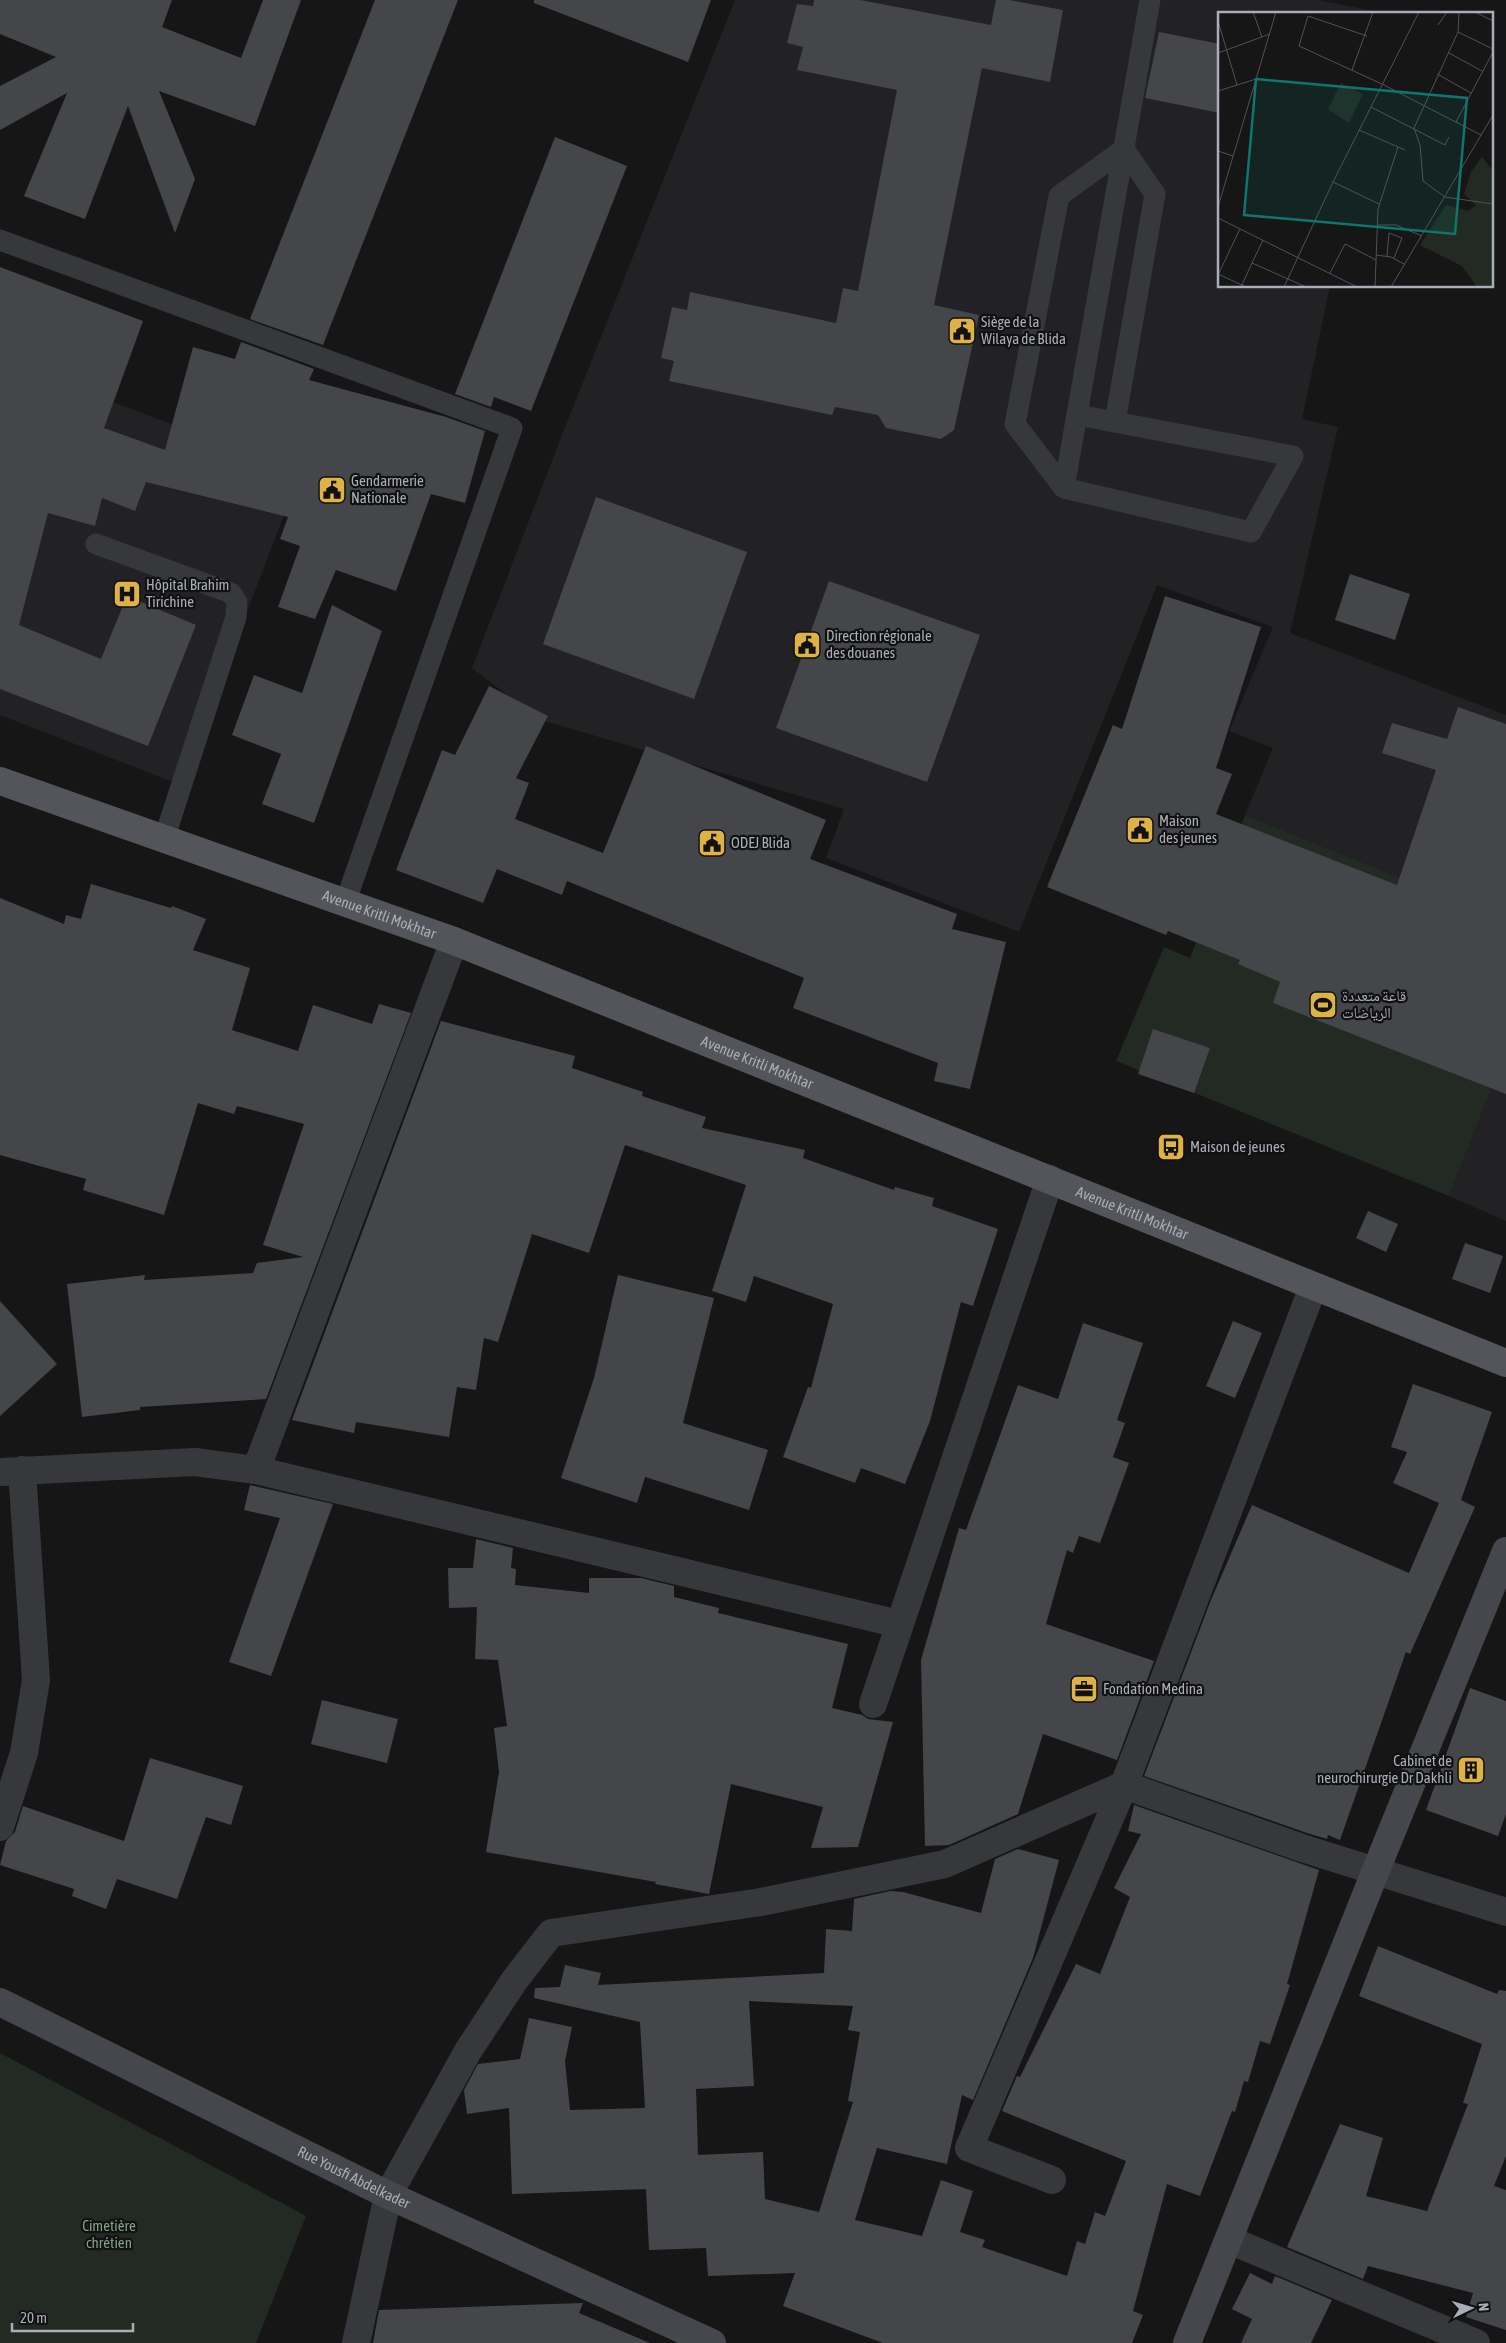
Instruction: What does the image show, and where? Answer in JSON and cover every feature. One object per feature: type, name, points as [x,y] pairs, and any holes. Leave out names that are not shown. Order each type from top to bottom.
[{"type":"main road","name":"Avenue Kritli Mokhtar","points":[[0,781],[454,941],[1506,1363]]},
{"type":"main road","points":[[1187,2343],[1506,1551]]},
{"type":"main road","name":"Rue Yousfi Abdelkader","points":[[0,2002],[388,2195],[712,2343]]},
{"type":"street","points":[[256,1470],[454,941]]},
{"type":"street","points":[[873,1704],[1050,1179]]},
{"type":"street","points":[[1052,2180],[969,2148],[1124,1785],[1313,1287]]},
{"type":"street","points":[[0,1827],[24,1753],[36,1680],[11,1471],[196,1462],[256,1470],[900,1624]]},
{"type":"street","points":[[356,2343],[388,2195],[468,2050],[514,1981],[551,1933],[761,1902],[945,1864],[1124,1785],[1302,1848],[1506,1912]]},
{"type":"street","points":[[1229,2240],[1476,2343]]},
{"type":"lane","points":[[1064,488],[1150,0]]},
{"type":"lane","points":[[1115,422],[1155,194],[1124,149]]},
{"type":"lane","points":[[1078,414],[1293,456],[1251,532],[1064,488],[1015,424],[1059,196],[1124,149]]},
{"type":"lane","points":[[0,240],[512,428],[345,903]]},
{"type":"lane","points":[[96,544],[231,593],[237,602],[236,617],[164,839]]},
{"type":"shaded area","points":[[735,0],[1318,0],[1378,12],[1218,12],[1218,288],[1330,288],[1302,419],[1338,427],[1290,633],[1506,715],[1506,920],[1245,815],[1273,748],[1229,731],[1273,627],[1157,585],[1019,932],[826,858],[844,809],[538,719],[472,668],[564,430]]},
{"type":"shaded area","name":"Hôpital Brahim Tirichine","points":[[0,359],[300,473],[181,785],[0,715]]},
{"type":"shaded area","points":[[1506,1052],[1506,1221],[1449,1196]]},
{"type":"green space","name":"قاعة متعددة الرياضات","points":[[1245,815],[1506,920],[1506,1052],[1449,1196],[1116,1061],[1164,947],[1190,958]]},
{"type":"green space","name":"Cimetière chrétien","points":[[0,2053],[306,2216],[256,2343],[0,2343]]},
{"type":"building","points":[[0,0],[172,0],[162,27],[241,58],[263,0],[301,0],[255,126],[159,91],[195,179],[175,233],[128,106],[85,219],[24,196],[67,93],[0,130],[0,86],[56,57],[0,34]]},
{"type":"building","points":[[375,0],[458,0],[323,345],[250,319]]},
{"type":"building","points":[[534,0],[711,0],[688,62],[534,3]]},
{"type":"building","points":[[814,0],[860,0],[991,25],[996,0],[1009,0],[1063,10],[1050,82],[982,68],[934,305],[979,315],[954,430],[941,439],[886,428],[878,415],[835,407],[832,415],[669,381],[674,361],[661,358],[672,307],[687,310],[690,292],[836,323],[843,288],[858,291],[897,90],[797,70],[803,47],[787,43],[797,4],[813,6]]},
{"type":"building","points":[[1159,32],[1218,44],[1218,113],[1145,98]]},
{"type":"building","points":[[555,137],[627,166],[531,411],[494,397],[491,407],[455,394]]},
{"type":"building","points":[[0,267],[143,321],[104,428],[165,450],[193,347],[235,359],[241,342],[314,369],[309,380],[446,417],[485,431],[465,503],[431,494],[396,591],[336,570],[315,619],[278,607],[300,546],[280,539],[288,517],[146,482],[135,511],[102,498],[95,526],[48,513],[19,625],[101,659],[127,596],[196,625],[148,746],[0,689]]},
{"type":"building","points":[[596,497],[747,552],[694,699],[543,644]]},
{"type":"building","points":[[1350,574],[1410,594],[1395,640],[1335,620]]},
{"type":"building","points":[[829,581],[980,635],[927,782],[776,728]]},
{"type":"building","points":[[1165,596],[1261,627],[1216,768],[1232,774],[1216,814],[1397,885],[1436,770],[1382,753],[1392,723],[1447,739],[1458,707],[1506,724],[1506,1094],[1273,1003],[1280,982],[1238,964],[1240,960],[1168,931],[1166,935],[1047,887],[1113,725],[1122,729]]},
{"type":"building","points":[[332,605],[382,631],[314,823],[262,804],[281,754],[232,735],[254,675],[302,693]]},
{"type":"building","points":[[489,686],[548,716],[516,778],[529,783],[515,819],[603,853],[646,746],[826,820],[810,859],[957,914],[952,929],[1006,942],[970,1089],[934,1081],[938,1063],[793,1008],[804,978],[567,881],[562,895],[497,869],[483,903],[396,870],[442,750],[455,755]]},
{"type":"building","points":[[91,884],[171,908],[172,906],[206,919],[193,950],[250,968],[232,1030],[298,1051],[313,1005],[372,1024],[379,1004],[411,1013],[266,1399],[140,1407],[140,1410],[82,1417],[67,1284],[145,1275],[144,1280],[253,1273],[257,1263],[303,1257],[263,1245],[304,1124],[237,1106],[234,1114],[198,1103],[164,1215],[83,1190],[86,1179],[0,1155],[0,898],[64,924],[66,915],[81,919]]},
{"type":"building","points":[[441,1021],[575,1056],[572,1068],[643,1092],[642,1096],[706,1117],[702,1128],[805,1150],[803,1158],[894,1190],[895,1187],[934,1198],[932,1206],[998,1229],[973,1306],[961,1302],[930,1421],[905,1484],[861,1468],[855,1483],[783,1457],[808,1387],[811,1388],[833,1304],[754,1276],[746,1302],[712,1291],[746,1185],[625,1145],[589,1253],[532,1234],[498,1342],[484,1338],[476,1390],[457,1387],[449,1437],[356,1422],[354,1433],[292,1420]]},
{"type":"building","points":[[1153,1029],[1210,1048],[1194,1093],[1138,1074]]},
{"type":"building","points":[[1368,1211],[1398,1224],[1386,1252],[1356,1238]]},
{"type":"building","points":[[1465,1243],[1503,1256],[1490,1293],[1452,1279]]},
{"type":"building","points":[[618,1275],[714,1298],[683,1423],[768,1450],[749,1510],[645,1477],[637,1503],[561,1478],[594,1378]]},
{"type":"building","points":[[0,1301],[57,1364],[0,1416]]},
{"type":"building","points":[[1233,1321],[1262,1333],[1235,1398],[1206,1386]]},
{"type":"building","points":[[1083,1323],[1143,1343],[1117,1420],[1125,1423],[1113,1457],[1129,1463],[1100,1543],[1079,1536],[1073,1553],[1067,1550],[1046,1624],[1154,1661],[1117,1760],[1043,1734],[1018,1814],[949,1845],[925,1846],[921,1660],[959,1528],[966,1530],[1018,1385],[1058,1399]]},
{"type":"building","points":[[1413,1384],[1492,1412],[1461,1500],[1475,1507],[1410,1654],[1406,1652],[1340,1840],[1328,1835],[1327,1839],[1307,1833],[1144,1776],[1211,1600],[1252,1505],[1409,1573],[1439,1503],[1393,1483],[1407,1452],[1391,1447]]},
{"type":"building","points":[[250,1485],[333,1504],[271,1676],[229,1662],[280,1518],[244,1510]]},
{"type":"building","points":[[476,1539],[513,1548],[511,1568],[516,1569],[515,1585],[589,1593],[589,1578],[641,1578],[674,1586],[674,1597],[719,1608],[718,1613],[848,1644],[832,1708],[862,1715],[868,1719],[893,1722],[858,1847],[811,1848],[823,1807],[731,1784],[709,1894],[655,1884],[656,1882],[486,1852],[499,1772],[494,1728],[507,1726],[498,1660],[475,1659],[477,1607],[449,1608],[448,1568],[473,1568]]},
{"type":"building","name":"Cabinet de neurochirurgie Dr Dakhli","points":[[1470,1688],[1506,1701],[1506,1814],[1498,1836],[1426,1810]]},
{"type":"building","points":[[322,1700],[398,1719],[387,1763],[311,1744]]},
{"type":"building","points":[[150,1758],[243,1786],[231,1825],[206,1817],[177,1899],[117,1879],[106,1909],[72,1896],[74,1889],[0,1865],[6,1841],[15,1832],[23,1806],[124,1841]]},
{"type":"building","points":[[1134,1805],[1319,1870],[1287,1984],[1290,1985],[1270,2044],[1260,2041],[1248,2082],[1244,2081],[1235,2112],[1232,2111],[1200,2196],[1167,2184],[1133,2311],[1143,2315],[1132,2343],[883,2343],[783,2306],[795,2273],[708,2276],[706,2248],[649,2250],[646,2189],[512,2194],[509,2108],[467,2114],[464,2090],[478,2064],[520,2059],[529,2018],[572,2027],[565,2061],[570,2110],[645,2108],[640,2022],[534,1998],[535,1988],[560,1987],[565,1965],[601,1973],[598,1985],[824,1973],[826,1929],[852,1931],[854,1899],[890,1891],[903,1892],[981,1913],[995,1859],[1018,1849],[1059,1860],[1033,1958],[973,2100],[962,2095],[947,2164],[877,2148],[855,2220],[922,2236],[941,2180],[973,2191],[960,2232],[985,2240],[982,2247],[1067,2276],[1077,2241],[1085,2244],[1095,2212],[1105,2216],[1126,2161],[1002,2111],[1017,2076],[1020,2077],[1076,1964],[1100,1974],[1130,1897],[1114,1888],[1141,1834],[1128,1831]],"holes":[[[749,2001],[853,2006],[848,2030],[860,2032],[848,2101],[853,2102],[819,2212],[765,2199],[763,2152],[698,2155],[696,2089],[754,2086]]]},
{"type":"building","points":[[1378,1946],[1497,1994],[1499,1990],[1506,1991],[1506,2156],[1494,2186],[1506,2190],[1506,2330],[1466,2317],[1473,2293],[1368,2266],[1363,2279],[1287,2247],[1340,2124],[1383,2138],[1366,2196],[1427,2211],[1468,2104],[1463,2103],[1482,2044],[1359,1996]]},
{"type":"building","points":[[1250,2273],[1272,2284],[1275,2276],[1332,2300],[1311,2343],[1241,2343],[1252,2319],[1232,2309]]},
{"type":"building","points":[[583,2303],[579,2313],[650,2343],[373,2343],[379,2310]]},
{"type":"place","name":"Siège de la Wilaya de Blida","points":[[962,331]]},
{"type":"place","name":"Gendarmerie Nationale","points":[[332,490]]},
{"type":"place","name":"Hôpital Brahim Tirichine","points":[[127,594]]},
{"type":"place","name":"Direction régionale des douanes","points":[[807,645]]},
{"type":"place","name":"Maison des jeunes","points":[[1140,830]]},
{"type":"place","name":"ODEJ Blida","points":[[712,843]]},
{"type":"place","name":"قاعة متعددة الرياضات","points":[[1323,1005]]},
{"type":"place","name":"Maison de jeunes","points":[[1171,1147]]},
{"type":"place","name":"Fondation Medina","points":[[1084,1689]]},
{"type":"place","name":"Cabinet de neurochirurgie Dr Dakhli","points":[[1471,1770]]}]
